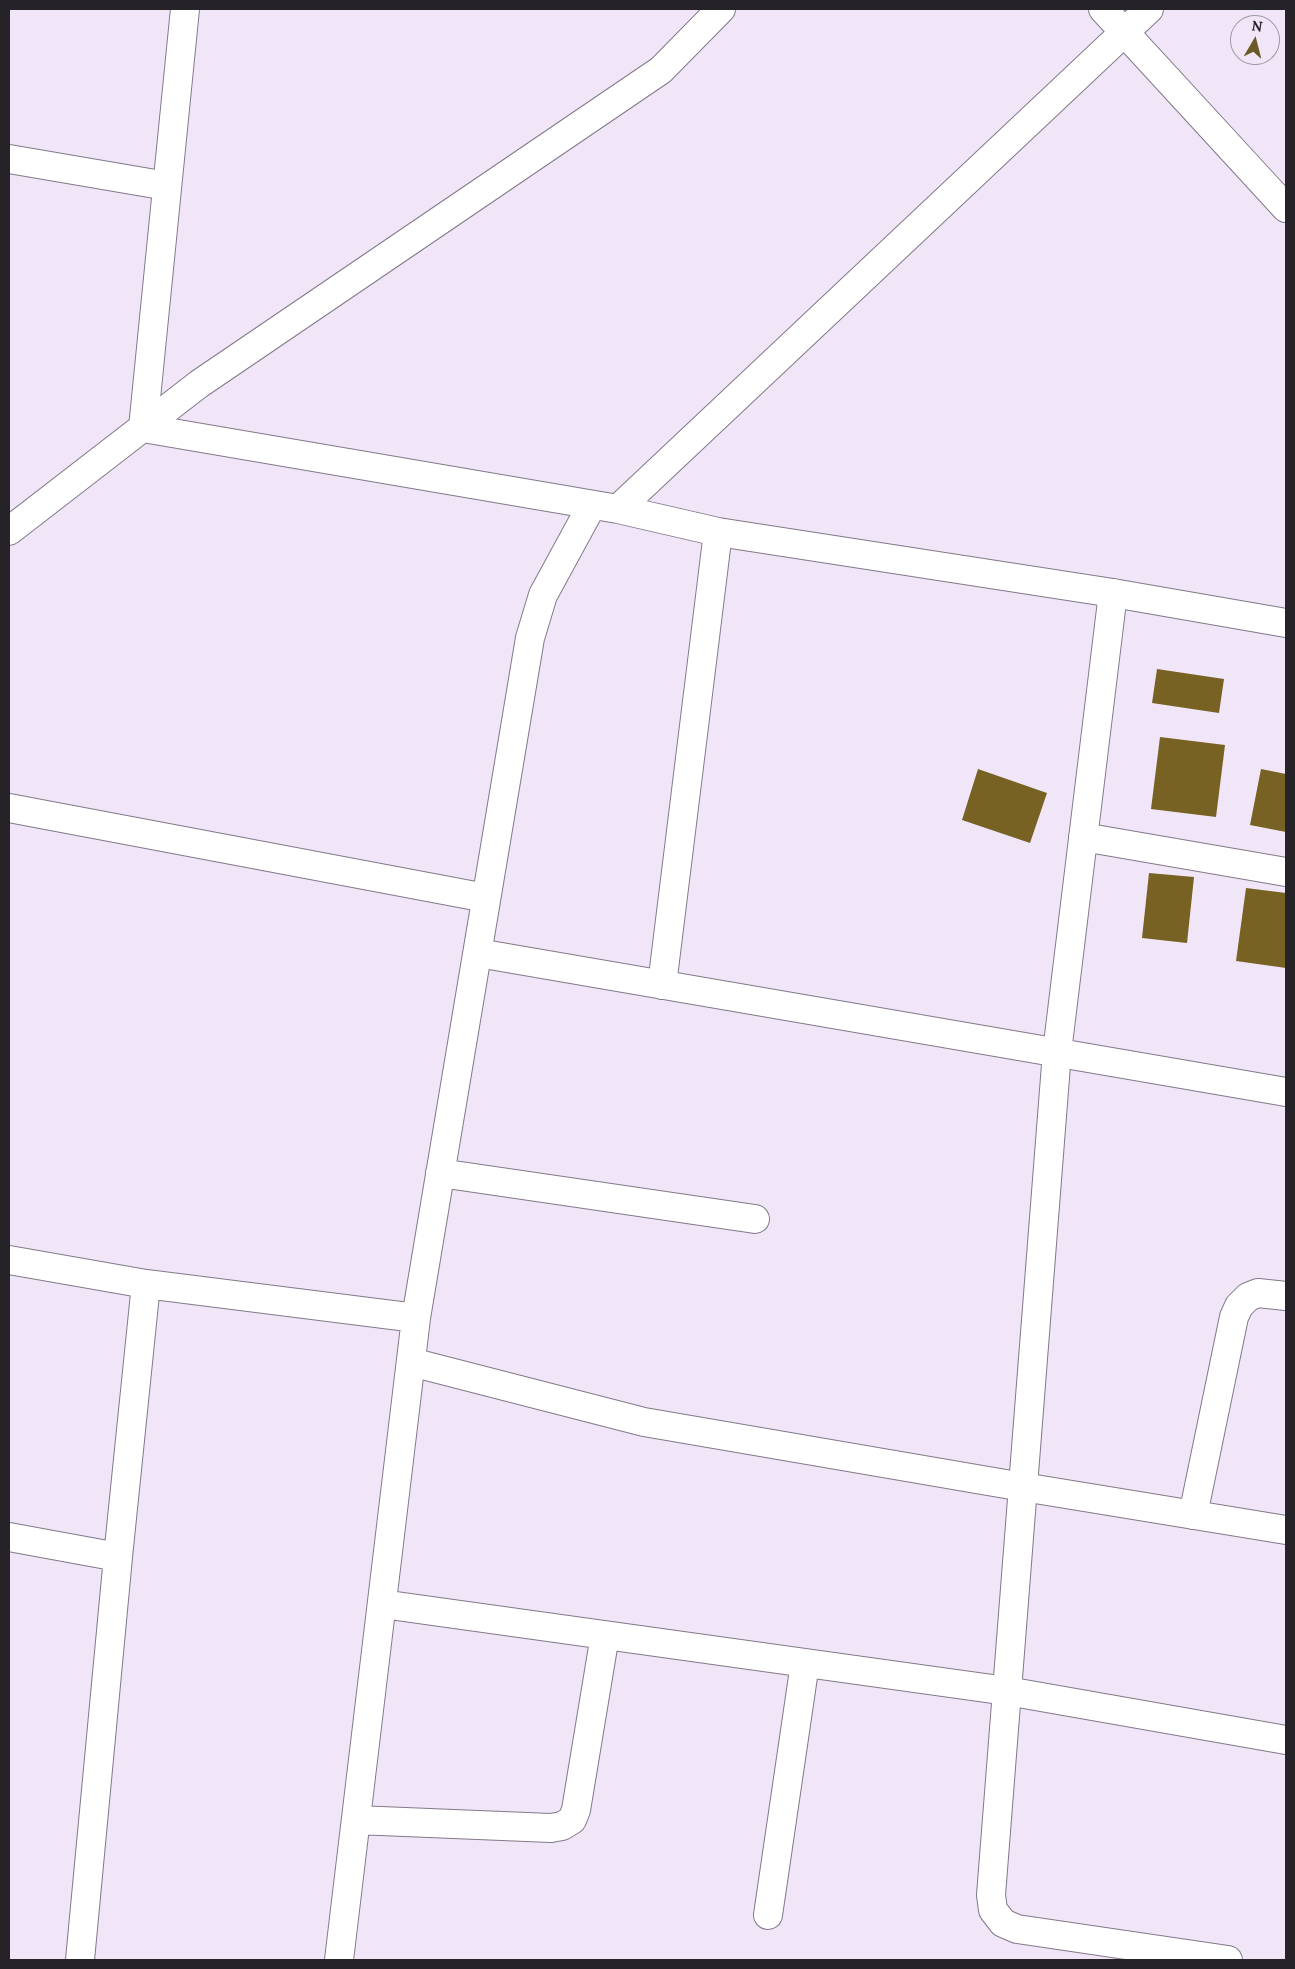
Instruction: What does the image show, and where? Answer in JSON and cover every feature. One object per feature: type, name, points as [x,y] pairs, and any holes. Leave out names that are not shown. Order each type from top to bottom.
[{"type":"street","points":[[143,428],[185,9]]},
{"type":"street","points":[[9,531],[199,384],[661,70],[721,9]]},
{"type":"street","points":[[1103,9],[1286,208]]},
{"type":"street","points":[[339,1960],[416,1318],[530,638],[543,595],[605,507],[1149,9]]},
{"type":"street","points":[[9,159],[167,186]]},
{"type":"street","points":[[143,428],[605,507],[718,532],[1113,593],[1286,623]]},
{"type":"street","points":[[662,985],[718,532]]},
{"type":"street","points":[[1113,593],[1057,1052],[991,1895],[993,1910],[1003,1923],[1017,1929],[1228,1960]]},
{"type":"street","points":[[9,808],[486,898]]},
{"type":"street","points":[[1083,837],[1286,872]]},
{"type":"street","points":[[478,953],[1286,1092]]},
{"type":"street","points":[[440,1173],[755,1219]]},
{"type":"street","points":[[9,1260],[146,1284],[416,1318]]},
{"type":"street","points":[[80,1960],[146,1284]]},
{"type":"street","points":[[1193,1514],[1234,1316],[1239,1306],[1248,1297],[1258,1294],[1286,1296]]},
{"type":"street","points":[[411,1362],[644,1422],[1286,1530]]},
{"type":"street","points":[[9,1537],[118,1556]]},
{"type":"street","points":[[382,1604],[1007,1691],[1286,1740]]},
{"type":"street","points":[[356,1820],[551,1828],[562,1826],[572,1820],[576,1810],[605,1635]]},
{"type":"street","points":[[768,1915],[805,1663]]},
{"type":"building","points":[[1157,669],[1224,679],[1219,713],[1152,703]]},
{"type":"building","points":[[1160,737],[1225,745],[1216,817],[1151,809]]},
{"type":"building","points":[[978,769],[1047,793],[1030,843],[962,820]]},
{"type":"building","points":[[1261,769],[1286,774],[1286,832],[1250,825]]},
{"type":"building","points":[[1149,873],[1194,877],[1187,943],[1142,938]]},
{"type":"building","points":[[1246,888],[1286,893],[1286,968],[1236,961]]}]
